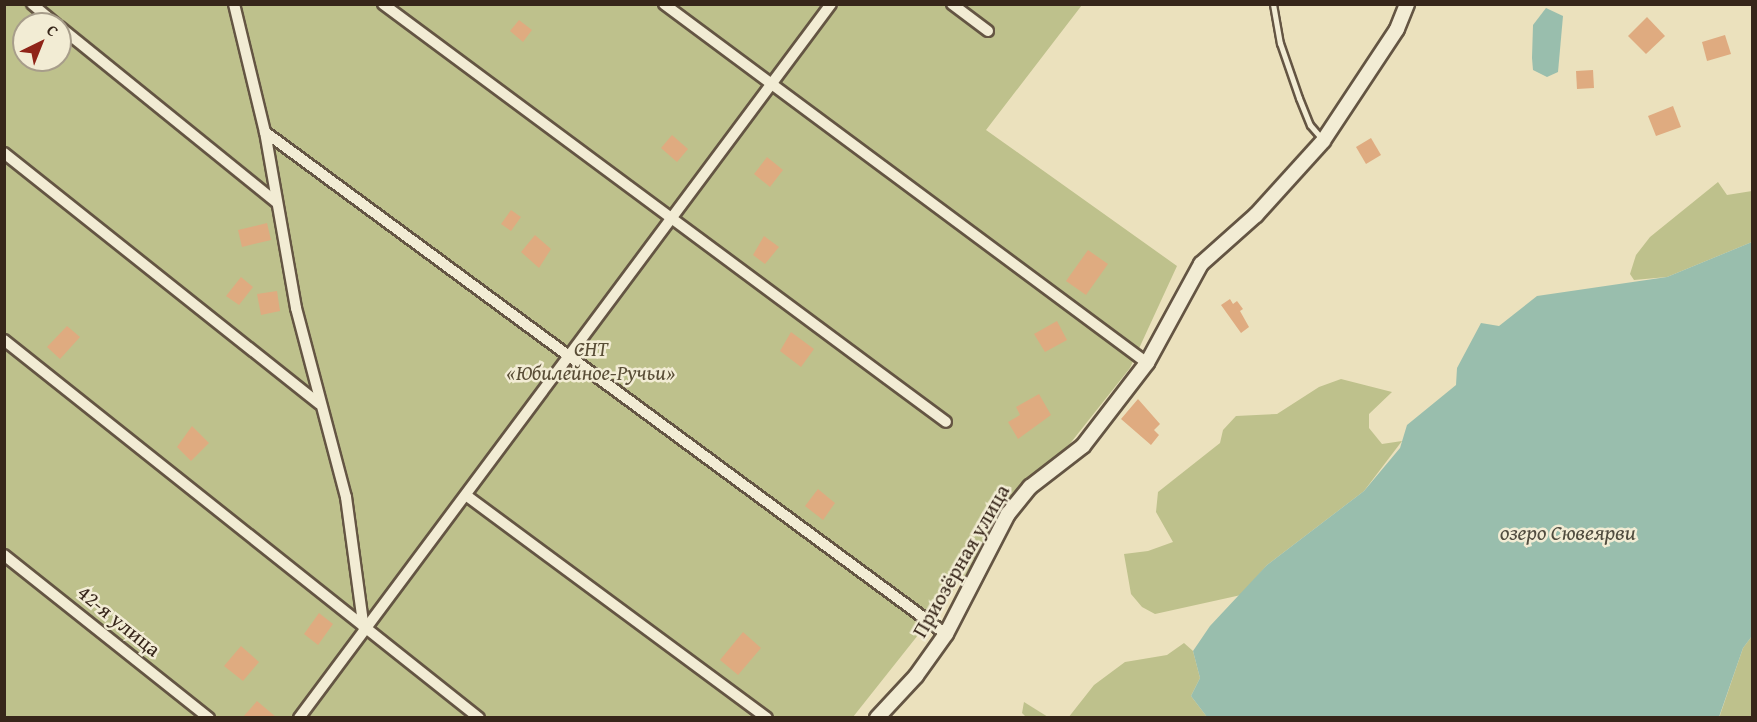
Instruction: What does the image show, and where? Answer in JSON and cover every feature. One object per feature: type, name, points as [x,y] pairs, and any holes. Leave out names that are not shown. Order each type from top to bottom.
[{"type":"street","points":[[234,4],[265,132],[276,202],[319,404],[346,497],[364,630]]},
{"type":"street","points":[[383,4],[672,221],[946,422]]},
{"type":"street","points":[[664,4],[1147,363]]},
{"type":"street","points":[[299,717],[467,496],[831,4]]},
{"type":"street","points":[[952,4],[988,31]]},
{"type":"street","name":"Приозёрная улица","points":[[877,717],[916,676],[946,634],[1008,514],[1030,487],[1083,446],[1147,363],[1201,264],[1287,184],[1323,141],[1397,29],[1407,4]]},
{"type":"street","points":[[72,37],[276,202]]},
{"type":"street","points":[[265,132],[946,634]]},
{"type":"street","points":[[4,153],[319,404]]},
{"type":"street","points":[[4,340],[364,630],[479,717]]},
{"type":"street","points":[[467,496],[768,717]]},
{"type":"street","name":"42-я улица","points":[[4,555],[209,717]]},
{"type":"lane","points":[[1273,4],[1280,43],[1299,98],[1310,125],[1323,141]]},
{"type":"green space","name":"СНТ «Юбилейное-Ручьи»","points":[[4,5],[1082,5],[986,130],[1177,266],[1130,368],[853,717],[5,717]]},
{"type":"green space","points":[[1718,182],[1727,195],[1752,191],[1752,242],[1667,277],[1634,280],[1630,274],[1636,255],[1650,237]]},
{"type":"green space","points":[[1341,379],[1392,392],[1369,414],[1369,428],[1382,444],[1402,441],[1364,491],[1267,565],[1241,595],[1155,614],[1142,607],[1131,594],[1124,554],[1148,551],[1173,542],[1156,512],[1158,492],[1220,443],[1223,430],[1236,416],[1277,414],[1319,387]]},
{"type":"green space","points":[[1752,636],[1752,717],[1719,718],[1743,648]]},
{"type":"green space","points":[[1184,643],[1193,651],[1200,678],[1191,696],[1207,717],[1068,718],[1094,685],[1125,662],[1167,655]]},
{"type":"green space","points":[[1024,702],[1048,717],[1026,717],[1022,713]]},
{"type":"water","points":[[1546,8],[1563,16],[1558,72],[1547,77],[1533,70],[1532,58],[1533,25]]},
{"type":"water","name":"озеро Сювеярви","points":[[1752,242],[1752,636],[1743,648],[1719,717],[1207,717],[1191,696],[1200,678],[1193,651],[1210,626],[1267,565],[1364,491],[1400,448],[1407,425],[1456,385],[1457,368],[1481,323],[1499,326],[1537,296],[1667,277]]},
{"type":"building","points":[[1647,17],[1665,36],[1646,54],[1628,36]]},
{"type":"building","points":[[519,20],[532,30],[523,42],[510,31]]},
{"type":"building","points":[[1725,35],[1731,54],[1707,61],[1702,42]]},
{"type":"building","points":[[1593,70],[1594,88],[1577,89],[1576,71]]},
{"type":"building","points":[[1673,106],[1681,127],[1656,136],[1648,116]]},
{"type":"building","points":[[672,135],[688,149],[677,162],[661,148]]},
{"type":"building","points":[[1371,138],[1381,155],[1366,164],[1356,147]]},
{"type":"building","points":[[767,157],[783,170],[770,187],[754,174]]},
{"type":"building","points":[[511,210],[521,217],[511,231],[501,224]]},
{"type":"building","points":[[267,223],[271,240],[242,247],[238,230]]},
{"type":"building","points":[[535,235],[551,249],[539,268],[521,252]]},
{"type":"building","points":[[764,236],[779,247],[765,264],[753,255]]},
{"type":"building","points":[[1088,250],[1108,264],[1086,295],[1066,281]]},
{"type":"building","points":[[241,277],[253,287],[239,305],[226,296]]},
{"type":"building","points":[[277,291],[280,311],[261,315],[257,294]]},
{"type":"building","points":[[1230,299],[1233,304],[1237,301],[1243,309],[1240,311],[1249,327],[1241,333],[1221,305]]},
{"type":"building","points":[[1057,321],[1067,340],[1045,352],[1034,334]]},
{"type":"building","points":[[67,326],[80,337],[60,359],[47,347]]},
{"type":"building","points":[[791,332],[814,349],[801,367],[780,351]]},
{"type":"building","points":[[1039,394],[1051,415],[1018,439],[1008,422],[1020,415],[1016,407]]},
{"type":"building","points":[[1138,399],[1160,424],[1154,430],[1159,435],[1151,445],[1121,419]]},
{"type":"building","points":[[192,426],[209,443],[191,461],[177,447]]},
{"type":"building","points":[[818,489],[835,503],[823,520],[805,506]]},
{"type":"building","points":[[319,613],[333,624],[318,645],[304,634]]},
{"type":"building","points":[[743,632],[761,648],[738,675],[720,660]]},
{"type":"building","points":[[241,646],[259,662],[243,681],[224,666]]},
{"type":"building","points":[[257,701],[276,717],[243,717]]}]
